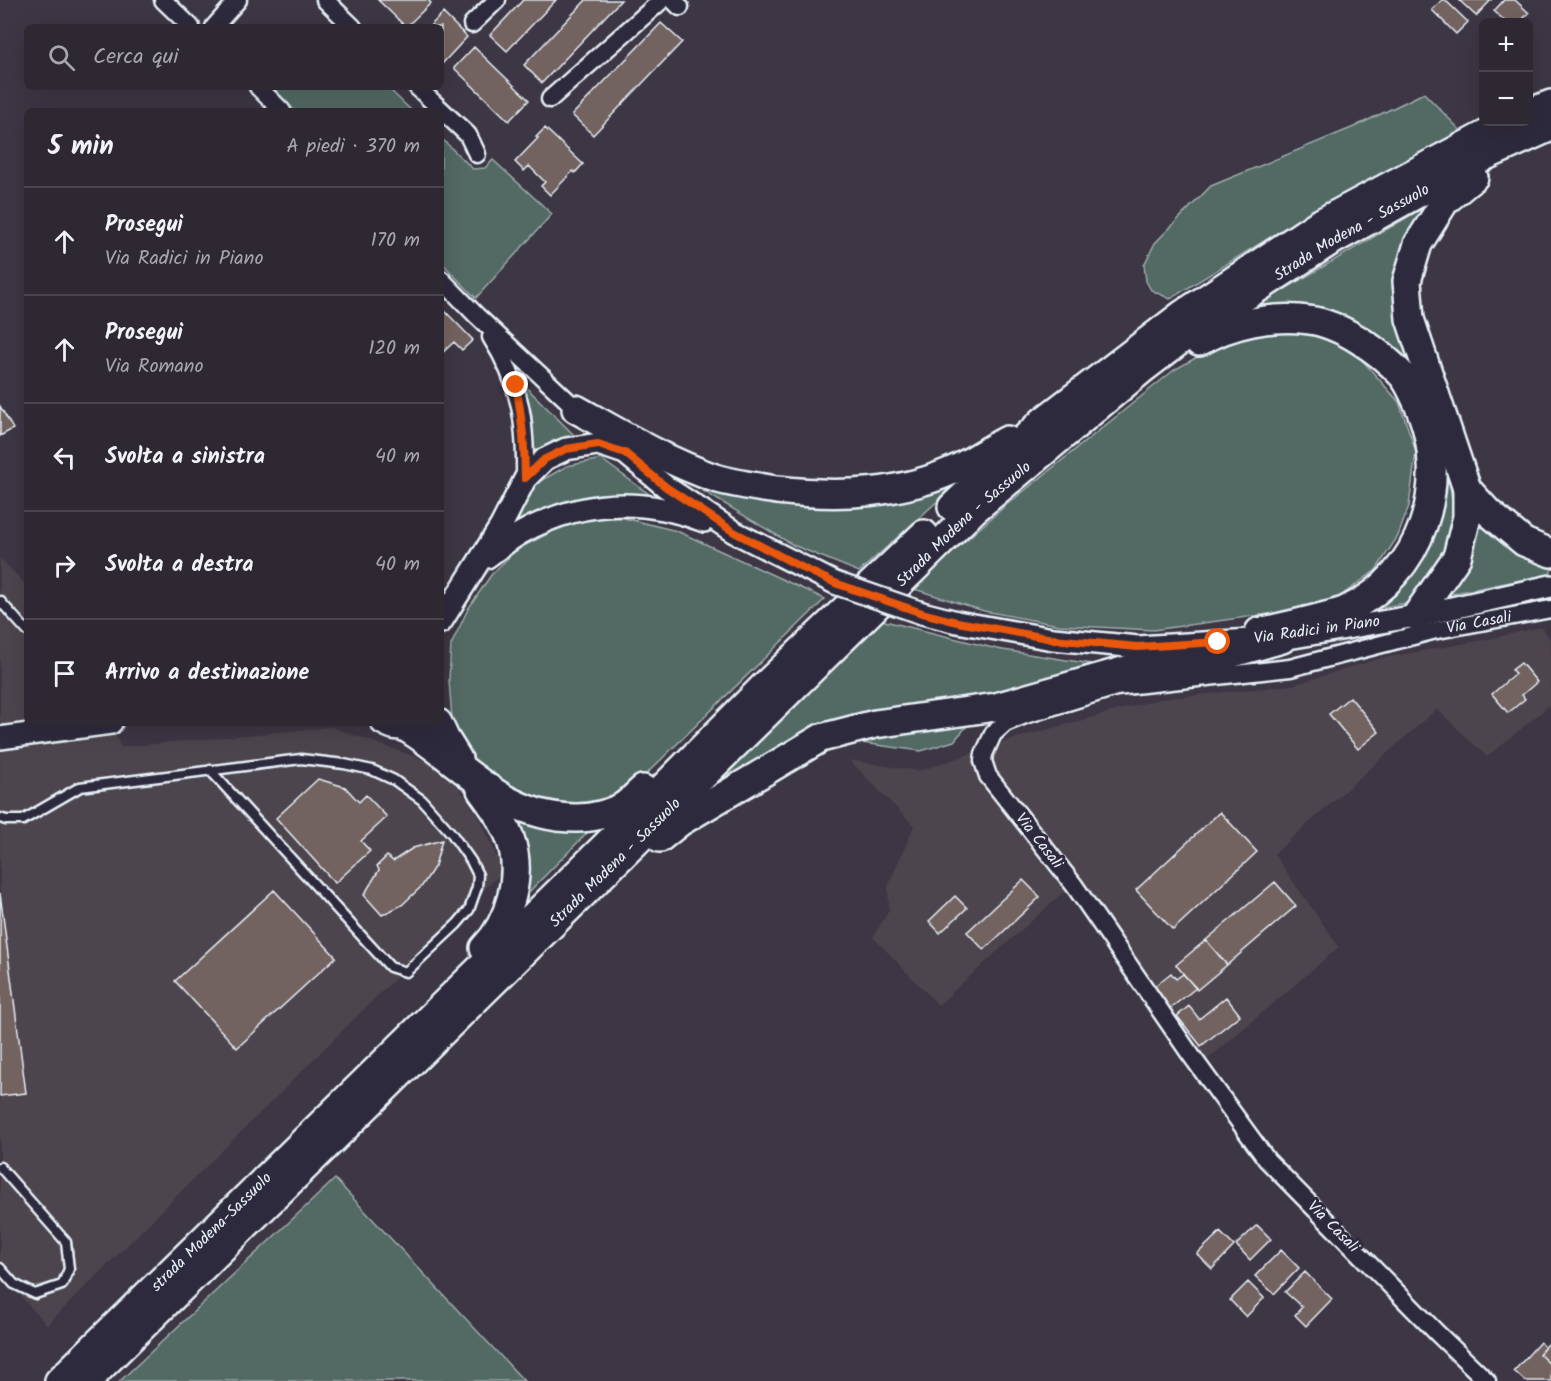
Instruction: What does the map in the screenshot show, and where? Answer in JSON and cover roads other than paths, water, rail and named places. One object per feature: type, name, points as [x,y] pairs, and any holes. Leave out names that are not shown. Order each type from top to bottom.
[{"type":"highway","name":"Strada Modena - Sassuolo","points":[[374,1081],[632,847],[973,511],[1144,368],[1195,329],[1328,243],[1486,156],[1538,124],[1551,104]]},
{"type":"highway","points":[[1416,616],[1457,557],[1467,517],[1467,489],[1410,319],[1407,281],[1418,244],[1445,201],[1470,180],[1510,157],[1538,124]]},
{"type":"highway","name":"Strada Modena - Sassuolo","points":[[374,1081],[765,685],[1043,421],[1183,314],[1318,224],[1502,126]]},
{"type":"highway","points":[[1144,368],[1180,354],[1205,338],[1229,328],[1266,320],[1310,320],[1348,333],[1380,355],[1403,376],[1427,427],[1433,459],[1431,501],[1415,547],[1382,587],[1347,610],[1218,642]]},
{"type":"highway","points":[[576,409],[676,462],[716,478],[759,488],[815,494],[868,493],[915,483],[960,467],[1043,421]]},
{"type":"highway","points":[[1467,489],[1488,512],[1524,542],[1551,553]]},
{"type":"highway","points":[[570,905],[680,822],[821,738],[875,724],[996,707],[1137,667],[1219,657],[1282,639]]},
{"type":"highway","points":[[415,726],[501,798],[529,812],[558,818],[589,818],[622,807],[765,685]]},
{"type":"highway","points":[[374,1081],[388,1044],[493,939],[506,915],[513,891],[514,866],[511,840],[501,818],[465,770],[439,726]]},
{"type":"highway","name":"strada Modena-Sassuolo","points":[[59,1381],[374,1081]]},
{"type":"highway","name":"strada Modena-Sassuolo","points":[[87,1381],[374,1081]]},
{"type":"street","points":[[163,0],[188,24]]},
{"type":"street","points":[[217,24],[238,0]]},
{"type":"street","points":[[325,0],[350,24]]},
{"type":"street","points":[[472,24],[497,0]]},
{"type":"street","points":[[550,99],[662,0]]},
{"type":"street","points":[[261,90],[279,108]]},
{"type":"street","points":[[420,90],[439,108]]},
{"type":"street","points":[[444,112],[468,135],[477,154]]},
{"type":"street","points":[[444,282],[477,316],[625,453],[666,487],[734,532]]},
{"type":"street","points":[[477,316],[502,354],[516,385],[524,429],[525,478]]},
{"type":"street","points":[[444,617],[479,563],[525,478],[545,459],[566,449],[598,444],[625,453]]},
{"type":"street","points":[[479,563],[519,534],[548,519],[583,508],[615,505],[653,507],[690,515],[734,532]]},
{"type":"street","name":"Via Radici in Piano","points":[[734,532],[835,583],[922,613],[986,628],[1064,640],[1137,647],[1282,639],[1416,616],[1551,586]]},
{"type":"street","name":"Via Casali","points":[[1487,1381],[1267,1160],[1188,1051],[1074,885],[988,776],[983,761],[993,734],[1005,723],[1116,687],[1290,668],[1432,631],[1551,609]]},
{"type":"street","points":[[0,738],[85,726]]},
{"type":"street","points":[[390,726],[398,729],[415,726]]},
{"type":"lane","points":[[0,601],[24,628]]},
{"type":"lane","points":[[0,818],[23,820],[80,787],[210,770],[302,759],[344,764],[372,770],[394,780],[422,800],[452,834],[478,875],[469,910],[406,972],[390,967],[210,770]]},
{"type":"lane","points":[[0,1167],[66,1242],[69,1269],[62,1285],[36,1294],[14,1284],[0,1268]]}]
